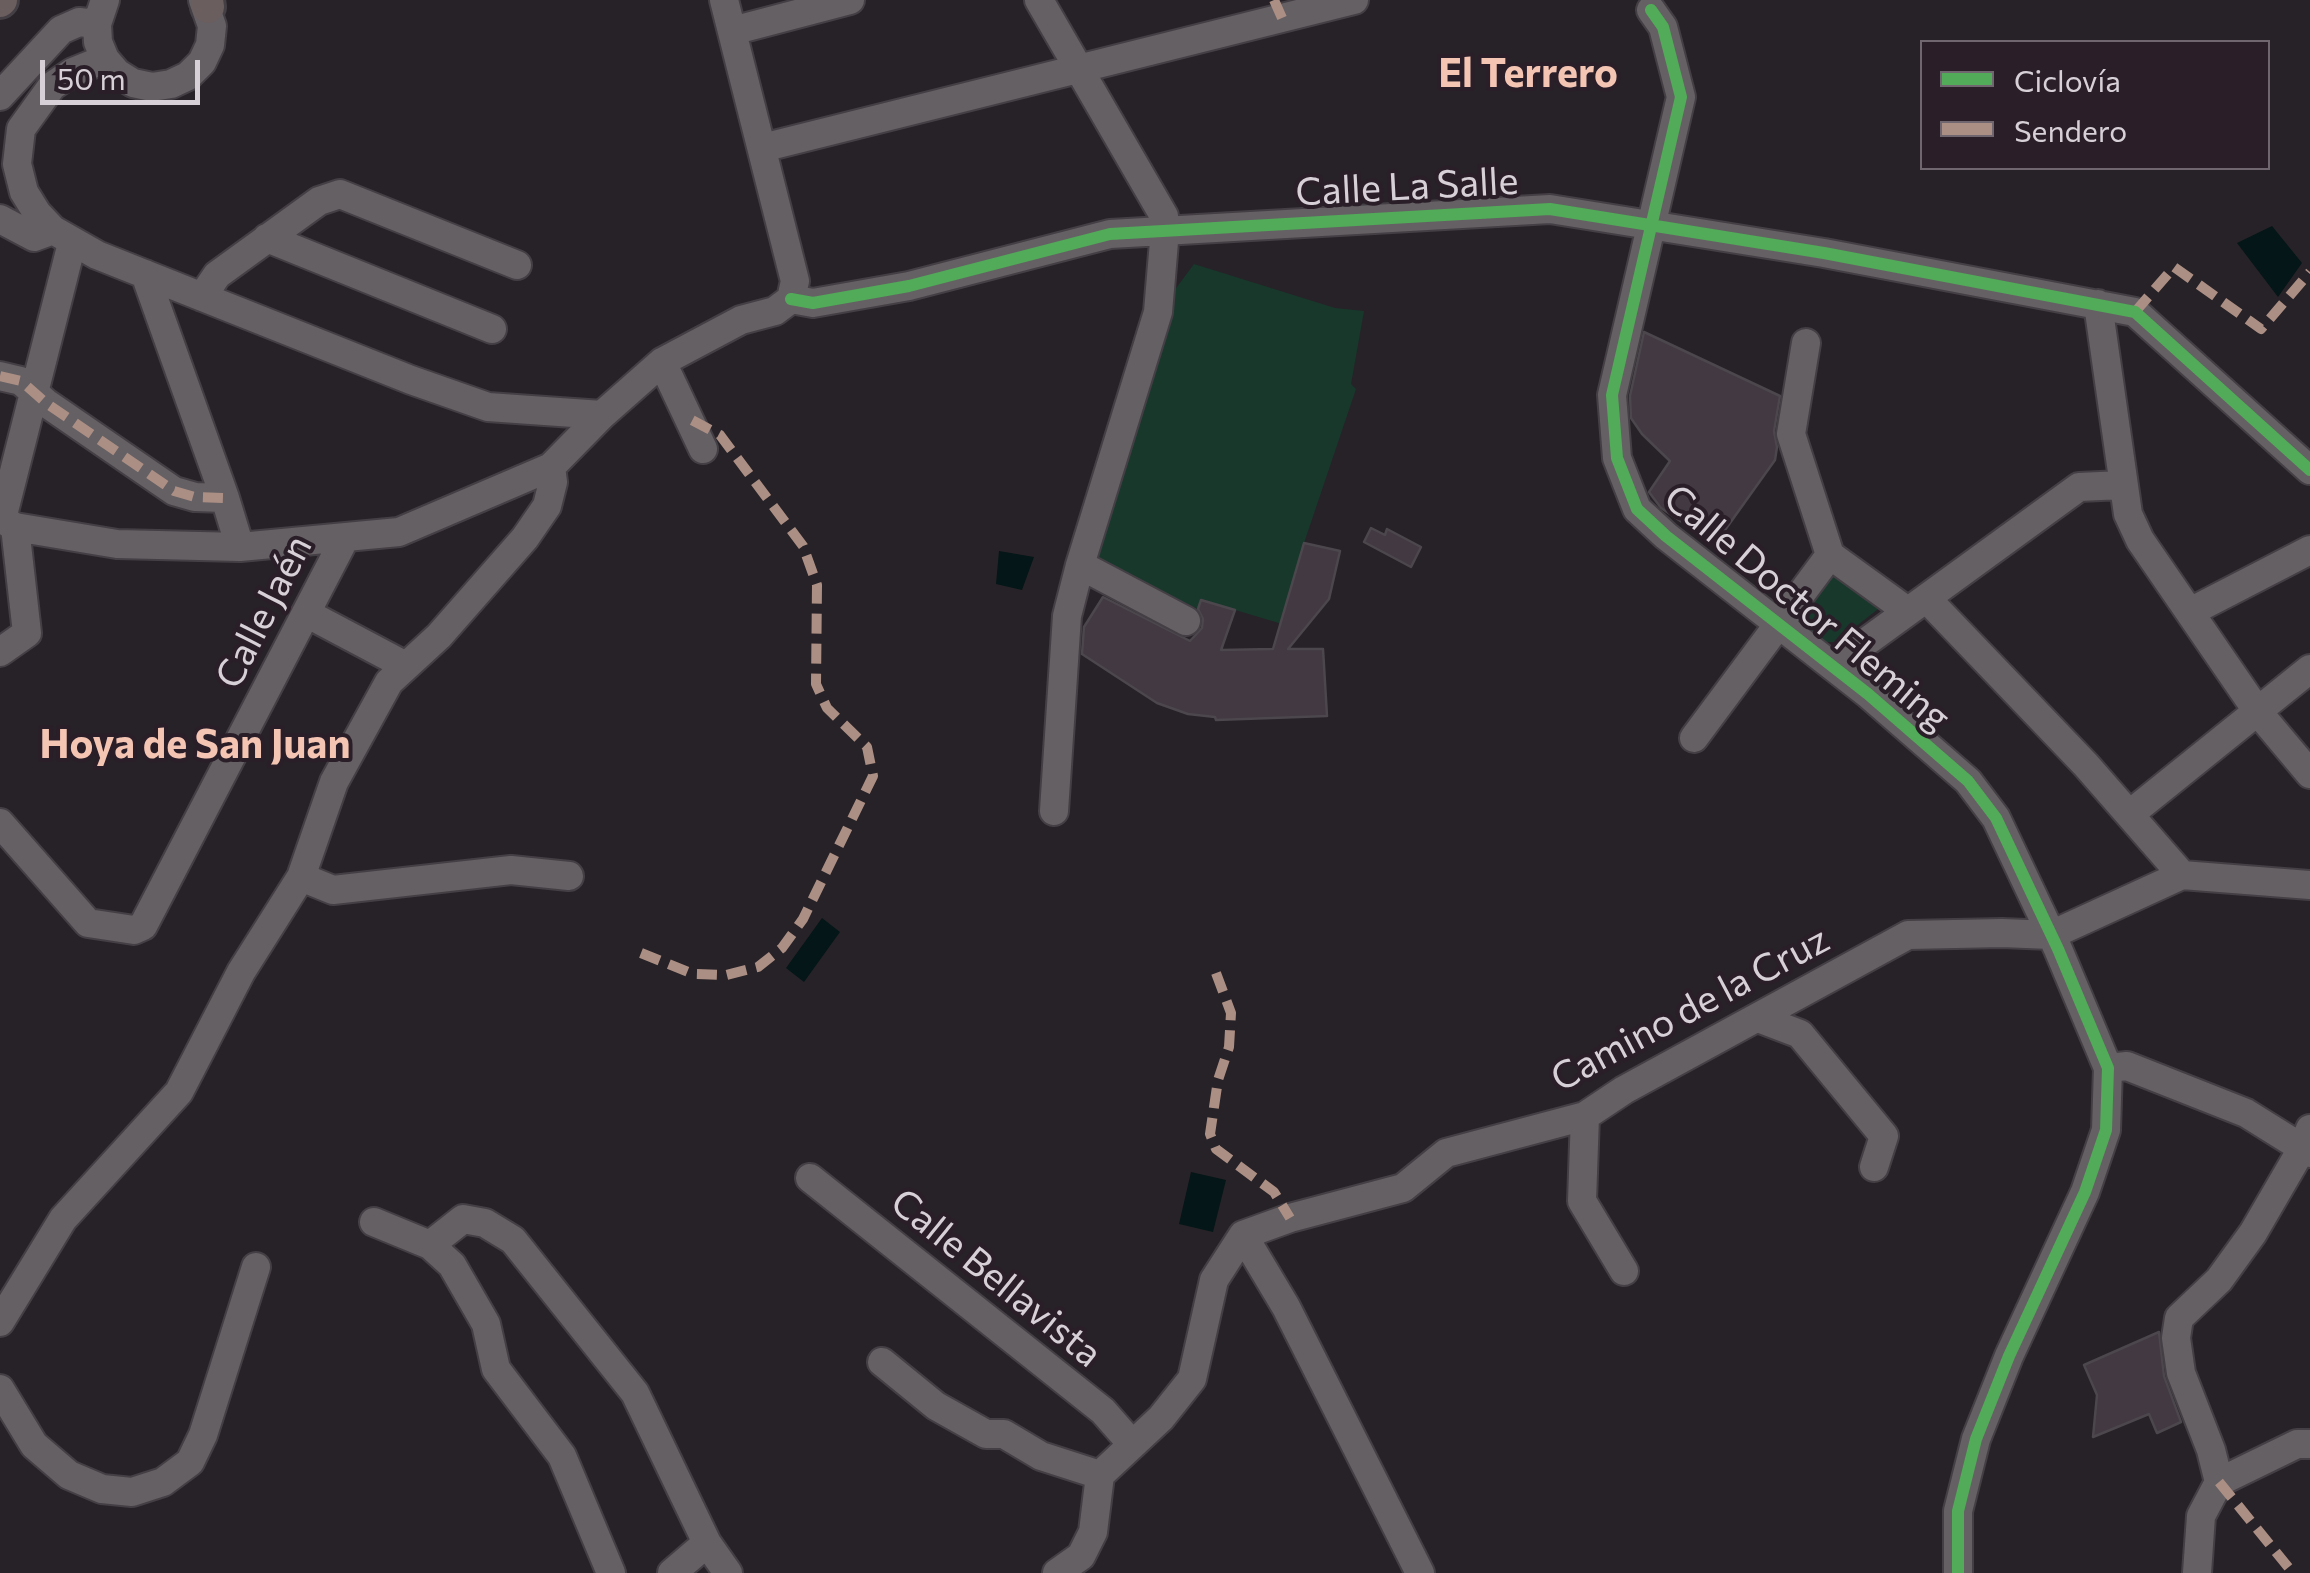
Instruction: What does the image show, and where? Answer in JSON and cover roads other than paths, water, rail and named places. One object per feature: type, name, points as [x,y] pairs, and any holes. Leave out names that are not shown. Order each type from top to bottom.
[{"type":"street","points":[[5,522],[117,544],[240,548],[399,532],[551,468],[602,415],[662,362],[741,320],[776,312],[791,298],[795,280],[724,0]]},
{"type":"street","points":[[732,31],[850,0]]},
{"type":"street","points":[[1039,0],[1164,216],[1165,230],[1158,312],[1068,616],[1054,811]]},
{"type":"street","points":[[762,148],[1354,0]]},
{"type":"street","points":[[101,12],[98,42],[105,59],[118,73],[152,87],[188,76],[202,62],[210,45],[212,26],[206,2]]},
{"type":"street","name":"Calle Doctor Fleming","points":[[1645,3],[1663,27],[1681,97],[1612,394],[1618,458],[1637,509],[1968,782],[1996,818],[2108,1068],[2106,1130],[2085,1192],[2009,1356],[1976,1439],[1958,1511],[1958,1573]]},
{"type":"street","points":[[0,96],[60,30],[101,12]]},
{"type":"street","points":[[105,59],[52,86],[21,129],[18,164],[24,192],[36,213],[63,237],[145,274],[411,380],[488,406],[602,415]]},
{"type":"street","points":[[154,302],[191,292],[319,201],[340,194],[517,265]]},
{"type":"street","name":"Calle La Salle","points":[[791,298],[814,303],[835,301],[1110,234],[1550,208],[1652,223],[2135,312],[2310,470]]},
{"type":"street","points":[[0,220],[34,237],[63,237]]},
{"type":"street","points":[[0,652],[27,633],[5,522],[63,237]]},
{"type":"street","points":[[266,238],[492,329]]},
{"type":"street","points":[[145,274],[240,548]]},
{"type":"street","points":[[2098,304],[2128,514],[2140,540],[2258,712],[2310,774]]},
{"type":"street","points":[[1806,342],[1791,434],[1830,555],[1916,604],[2130,814],[2182,875]]},
{"type":"street","points":[[662,362],[703,449]]},
{"type":"street","points":[[0,376],[21,382],[174,491],[194,497],[225,498]]},
{"type":"street","points":[[0,1322],[63,1219],[178,1092],[241,972],[301,878],[334,782],[390,682],[439,636],[525,538],[547,506],[553,482],[551,468]]},
{"type":"street","points":[[1832,666],[2078,487],[2122,485]]},
{"type":"street","name":"Calle Jaén","points":[[0,822],[88,923],[134,930],[143,926],[345,538]]},
{"type":"street","points":[[2190,612],[2310,550]]},
{"type":"street","points":[[1694,738],[1830,555]]},
{"type":"street","points":[[1080,565],[1186,621]]},
{"type":"street","points":[[306,613],[406,666]]},
{"type":"street","points":[[2130,814],[2310,668]]},
{"type":"street","points":[[301,878],[334,890],[511,870],[569,876]]},
{"type":"street","points":[[2051,936],[2182,875],[2310,885]]},
{"type":"street","name":"Camino de la Cruz","points":[[1243,1235],[1290,1218],[1403,1188],[1446,1153],[1584,1116],[1624,1090],[1908,935],[1982,932],[2051,936]]},
{"type":"street","points":[[1758,1018],[1800,1034],[1884,1136],[1874,1167]]},
{"type":"street","points":[[2108,1068],[2127,1066],[2246,1113],[2308,1143],[2219,1280],[2179,1318],[2176,1338],[2181,1373],[2220,1482]]},
{"type":"street","points":[[1584,1116],[1582,1201],[1624,1270]]},
{"type":"street","name":"Calle Bellavista","points":[[810,1178],[1103,1411],[1131,1443]]},
{"type":"street","points":[[430,1245],[464,1219],[485,1223],[513,1240],[635,1393],[706,1542],[728,1573]]},
{"type":"street","points":[[374,1222],[430,1245],[452,1265],[486,1324],[496,1369],[562,1456],[611,1573]]},
{"type":"street","points":[[1057,1573],[1081,1556],[1093,1532],[1100,1475],[1161,1418],[1192,1379],[1214,1280],[1243,1235],[1286,1307],[1420,1573]]},
{"type":"street","points":[[0,1389],[34,1445],[69,1475],[102,1490],[132,1492],[163,1482],[190,1462],[203,1436],[256,1267]]},
{"type":"street","points":[[882,1362],[936,1406],[986,1434],[1004,1434],[1042,1456],[1100,1475]]},
{"type":"street","points":[[2198,1573],[2201,1516],[2220,1482],[2296,1444],[2310,1444]]},
{"type":"street","points":[[672,1573],[706,1542]]},
{"type":"district","name":"El Terrero","points":[[1528,74]]},
{"type":"district","name":"Hoya de San Juan","points":[[195,745]]}]
